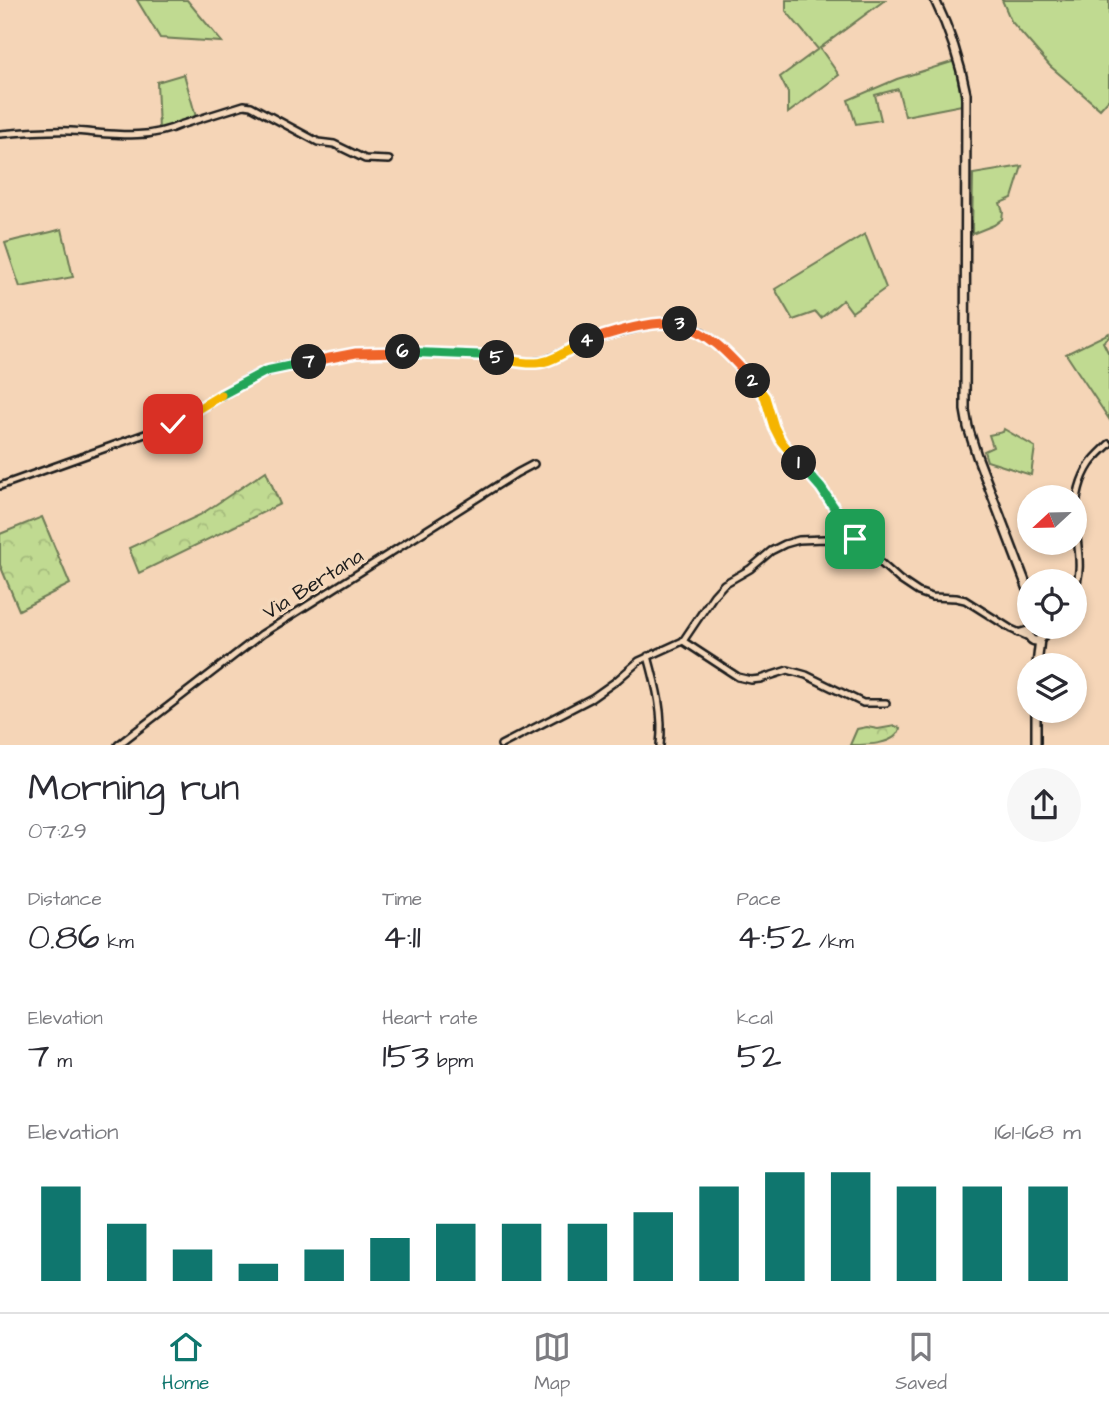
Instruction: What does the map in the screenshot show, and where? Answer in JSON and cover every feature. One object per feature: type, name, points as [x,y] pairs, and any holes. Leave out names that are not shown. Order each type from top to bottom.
[{"type":"street","points":[[935,0],[955,45],[966,94],[964,382],[967,418],[977,456],[1020,569]]},
{"type":"street","points":[[0,134],[69,131],[149,134],[251,106],[318,142],[334,144],[365,159],[389,160]]},
{"type":"street","points":[[0,486],[173,424],[252,377],[281,366],[356,353],[393,352],[479,355],[536,363],[544,362],[591,340],[669,322],[702,332],[723,349],[752,381],[765,397],[781,441],[821,488],[855,539],[900,580],[918,592],[932,597],[965,600],[1017,632]]},
{"type":"street","points":[[1080,569],[1076,535],[1079,489],[1091,462],[1109,444]]},
{"type":"street","name":"Via Bertana","points":[[118,745],[262,634],[534,464]]},
{"type":"street","points":[[501,745],[592,698],[639,661],[683,641],[724,584],[750,569],[771,551],[799,540],[855,539]]},
{"type":"street","points":[[683,641],[738,677],[760,679],[788,670],[806,675],[863,703],[886,703]]},
{"type":"street","points":[[648,656],[660,705],[660,745]]},
{"type":"street","points":[[1036,723],[1036,745]]},
{"type":"green space","points":[[137,0],[187,0],[222,42],[160,38]]},
{"type":"green space","points":[[786,0],[885,0],[820,48],[839,75],[788,113],[788,93],[780,77],[818,49],[786,11]]},
{"type":"green space","points":[[1002,0],[1109,0],[1109,99],[1100,109],[1050,66],[1011,21]]},
{"type":"green space","points":[[955,61],[962,105],[905,116],[898,89],[875,95],[881,120],[856,124],[848,100],[897,79]]},
{"type":"green space","points":[[184,74],[196,117],[159,130],[157,82]]},
{"type":"green space","points":[[1022,166],[1012,198],[1000,203],[1002,219],[972,234],[973,174]]},
{"type":"green space","points":[[62,229],[73,277],[20,287],[5,243]]},
{"type":"green space","points":[[865,234],[886,288],[852,312],[843,300],[821,318],[816,312],[793,320],[775,289]]},
{"type":"green space","points":[[1109,333],[1109,337],[1103,342],[1109,354],[1109,419],[1066,354]]},
{"type":"green space","points":[[1004,429],[1035,447],[1031,475],[987,461],[984,451],[993,447],[989,435],[1003,432]]},
{"type":"green space","points":[[266,471],[280,504],[139,573],[129,548],[200,515]]},
{"type":"green space","points":[[42,517],[70,584],[19,610],[0,565],[0,534]]},
{"type":"green space","points":[[895,726],[900,728],[898,734],[887,741],[850,745],[857,729]]},
{"type":"route","points":[[173,424],[252,377],[281,366],[356,353],[393,352],[479,355],[536,363],[544,362],[591,340],[652,324],[682,324],[702,332],[723,349],[765,397],[781,441],[821,488],[855,539]]}]
